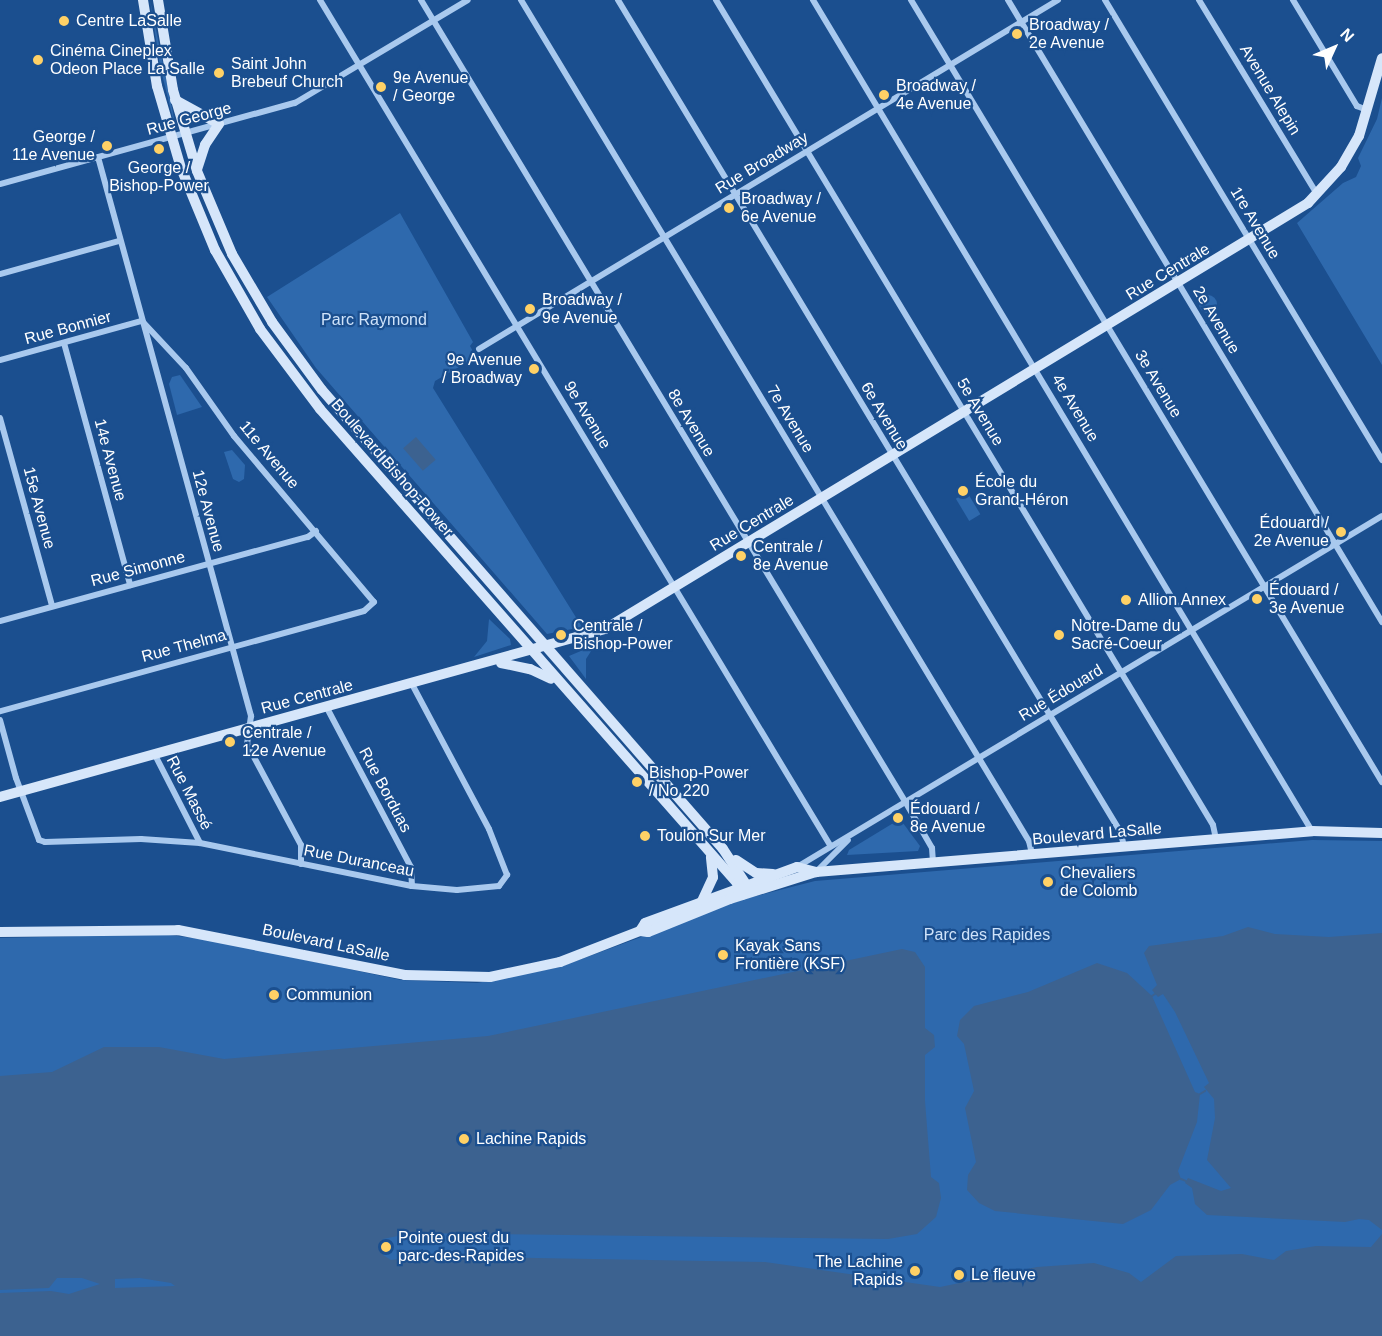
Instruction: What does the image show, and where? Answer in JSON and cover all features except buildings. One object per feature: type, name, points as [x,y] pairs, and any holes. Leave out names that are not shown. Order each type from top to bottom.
[{"type":"street","name":"Boulevard Bishop-Power","points":[[143,0],[152,60],[171,138],[215,250],[269,342],[320,409],[711,858],[746,891]]},
{"type":"street","name":"Boulevard Bishop-Power","points":[[158,0],[175,100],[197,171],[232,254],[293,352],[723,849],[746,891]]},
{"type":"street","name":"9e Avenue","points":[[320,0],[830,844]]},
{"type":"street","name":"8e Avenue","points":[[421,0],[906,803],[932,848],[933,861]]},
{"type":"street","name":"Rue George","points":[[0,184],[295,103],[468,0]]},
{"type":"street","name":"7e Avenue","points":[[521,0],[1030,843],[1032,854]]},
{"type":"street","name":"6e Avenue","points":[[618,0],[1122,835],[1124,847]]},
{"type":"street","name":"5e Avenue","points":[[716,0],[1213,825],[1216,839]]},
{"type":"street","name":"4e Avenue","points":[[813,0],[1312,831]]},
{"type":"street","name":"3e Avenue","points":[[911,0],[1382,782]]},
{"type":"street","name":"2e Avenue","points":[[1008,0],[1382,622]]},
{"type":"street","name":"Rue Broadway","points":[[479,349],[1058,0]]},
{"type":"street","name":"1re Avenue","points":[[1105,0],[1382,460]]},
{"type":"street","name":"Avenue Alepin","points":[[1199,0],[1318,195]]},
{"type":"street","points":[[1293,0],[1358,106],[1369,111]]},
{"type":"street","name":"Rue Centrale","points":[[0,797],[548,648],[605,629],[1250,241],[1318,195],[1348,158],[1369,111],[1382,58]]},
{"type":"street","points":[[175,100],[219,124],[204,145],[197,171]]},
{"type":"street","name":"12e Avenue","points":[[98,157],[250,716],[247,744],[302,848],[301,864]]},
{"type":"street","points":[[0,274],[119,241]]},
{"type":"street","name":"Rue Bonnier","points":[[0,360],[142,321]]},
{"type":"street","name":"11e Avenue","points":[[142,321],[186,368],[234,436],[370,593],[373,604]]},
{"type":"street","name":"14e Avenue","points":[[64,343],[130,585]]},
{"type":"street","name":"15e Avenue","points":[[0,418],[52,606]]},
{"type":"street","name":"Rue Édouard","points":[[816,872],[848,840],[906,803],[1382,516]]},
{"type":"street","name":"Rue Simonne","points":[[0,621],[308,537],[316,531]]},
{"type":"street","name":"Rue Thelma","points":[[0,711],[364,611],[373,604]]},
{"type":"street","points":[[491,662],[530,669],[562,686]]},
{"type":"street","name":"Rue Duranceau","points":[[22,791],[39,840],[45,842],[141,839],[200,843],[412,886],[482,889],[499,886],[507,875],[489,829],[412,684]]},
{"type":"street","name":"Rue Borduas","points":[[327,708],[411,867],[412,886]]},
{"type":"street","points":[[0,720],[22,791]]},
{"type":"street","name":"Rue Massé","points":[[155,755],[200,843]]},
{"type":"street","name":"Boulevard LaSalle","points":[[640,931],[645,923],[702,901],[816,872],[1312,831],[1382,833]]},
{"type":"street","name":"Rue Édouard","points":[[797,867],[830,844],[848,840]]},
{"type":"street","points":[[723,849],[752,871],[782,873]]},
{"type":"street","points":[[702,901],[713,877],[711,858]]},
{"type":"street","name":"Boulevard LaSalle","points":[[0,932],[178,930],[397,974],[454,978],[505,974],[547,966],[640,931],[648,932],[797,867],[816,872]]},
{"type":"green space","points":[[150,0],[175,123],[160,66]]},
{"type":"green space","points":[[1382,98],[1382,365],[1297,223],[1343,183],[1356,177],[1361,166],[1358,158],[1377,119]]},
{"type":"green space","name":"Parc Raymond","points":[[400,213],[473,342],[470,346],[476,357],[435,381],[433,388],[582,627],[547,634],[316,368],[267,297]]},
{"type":"green space","points":[[1208,295],[1216,300],[1217,304],[1212,312],[1208,313],[1200,308],[1199,304],[1204,296]]},
{"type":"green space","points":[[180,375],[202,407],[177,415],[169,384],[172,377]]},
{"type":"green space","points":[[232,450],[245,465],[244,479],[239,482],[233,479],[224,452]]},
{"type":"green space","points":[[967,492],[980,514],[969,521],[956,499]]},
{"type":"green space","points":[[489,619],[510,639],[511,645],[474,657],[487,641]]},
{"type":"green space","points":[[595,645],[586,659],[586,679],[569,656]]},
{"type":"green space","points":[[900,819],[920,846],[918,851],[847,855],[849,850]]},
{"type":"green space","name":"Parc des Rapides","points":[[1312,840],[1382,841],[1382,1336],[0,1336],[0,938],[161,934],[210,940],[401,980],[477,983],[560,967],[744,899],[815,881]]},
{"type":"shaded area","points":[[416,437],[436,460],[423,471],[403,448]]},
{"type":"shaded area","points":[[1248,927],[1275,934],[1329,937],[1382,933],[1382,1230],[1369,1220],[1359,1219],[1345,1222],[1207,1215],[1195,1204],[1192,1188],[1185,1183],[1188,1178],[1221,1191],[1231,1188],[1207,1160],[1215,1118],[1214,1099],[1204,1087],[1209,1083],[1175,1012],[1163,994],[1158,997],[1152,990],[1157,985],[1144,953],[1149,946],[1223,936]]},
{"type":"shaded area","name":"Lachine Rapids","points":[[902,949],[915,952],[925,967],[925,1028],[934,1035],[935,1047],[925,1055],[925,1101],[931,1177],[939,1183],[941,1198],[936,1217],[917,1234],[888,1239],[412,1233],[383,1239],[380,1244],[383,1255],[391,1260],[421,1256],[765,1262],[940,1287],[1037,1267],[1094,1263],[1129,1273],[1141,1282],[1176,1256],[1242,1254],[1274,1260],[1286,1251],[1316,1246],[1371,1247],[1382,1234],[1382,1336],[0,1336],[0,1293],[51,1291],[69,1294],[100,1284],[82,1278],[57,1278],[49,1288],[0,1290],[0,1076],[52,1072],[104,1047],[159,1047],[224,1059],[488,1036]],"holes":[[[140,1278],[171,1283],[175,1286],[115,1288],[115,1279]]]},
{"type":"shaded area","points":[[1097,963],[1127,973],[1152,996],[1195,1092],[1200,1094],[1197,1122],[1178,1171],[1181,1179],[1170,1185],[1151,1210],[1123,1224],[995,1211],[979,1203],[967,1190],[968,1175],[976,1162],[965,1108],[974,1091],[964,1044],[957,1036],[960,1020],[974,1006],[1028,992]]},
{"type":"waterway","points":[[1200,1094],[1205,1091]]},
{"type":"waterway","points":[[1181,1179],[1186,1181]]},
{"type":"place","name":"Centre LaSalle","points":[[64,21]]},
{"type":"place","name":"Broadway / 2e Avenue","points":[[1017,34]]},
{"type":"place","name":"Cinéma Cineplex Odeon Place La Salle","points":[[38,60]]},
{"type":"place","name":"Saint John Brebeuf Church","points":[[219,73]]},
{"type":"place","name":"9e Avenue / George","points":[[381,87]]},
{"type":"place","name":"Broadway / 4e Avenue","points":[[884,95]]},
{"type":"place","name":"George / 11e Avenue","points":[[107,146]]},
{"type":"place","name":"George / Bishop-Power","points":[[159,149]]},
{"type":"place","name":"Broadway / 6e Avenue","points":[[729,208]]},
{"type":"place","name":"Broadway / 9e Avenue","points":[[530,309]]},
{"type":"place","name":"9e Avenue / Broadway","points":[[534,369]]},
{"type":"place","name":"École du Grand-Héron","points":[[963,491]]},
{"type":"place","name":"Édouard / 2e Avenue","points":[[1341,532]]},
{"type":"place","name":"Centrale / 8e Avenue","points":[[741,556]]},
{"type":"place","name":"Édouard / 3e Avenue","points":[[1257,599]]},
{"type":"place","name":"Allion Annex","points":[[1126,600]]},
{"type":"place","name":"Centrale / Bishop-Power","points":[[561,635]]},
{"type":"place","name":"Notre-Dame du Sacré-Coeur","points":[[1059,635]]},
{"type":"place","name":"Centrale / 12e Avenue","points":[[230,742]]},
{"type":"place","name":"Bishop-Power / No 220","points":[[637,782]]},
{"type":"place","name":"Édouard / 8e Avenue","points":[[898,818]]},
{"type":"place","name":"Toulon Sur Mer","points":[[645,836]]},
{"type":"place","name":"Chevaliers de Colomb","points":[[1048,882]]},
{"type":"place","name":"Kayak Sans Frontière (KSF)","points":[[723,955]]},
{"type":"place","name":"Communion","points":[[274,995]]},
{"type":"place","name":"Lachine Rapids","points":[[464,1139]]},
{"type":"place","name":"Pointe ouest du parc-des-Rapides","points":[[386,1247]]},
{"type":"place","name":"The Lachine Rapids","points":[[915,1271]]},
{"type":"place","name":"Le fleuve","points":[[959,1275]]}]
